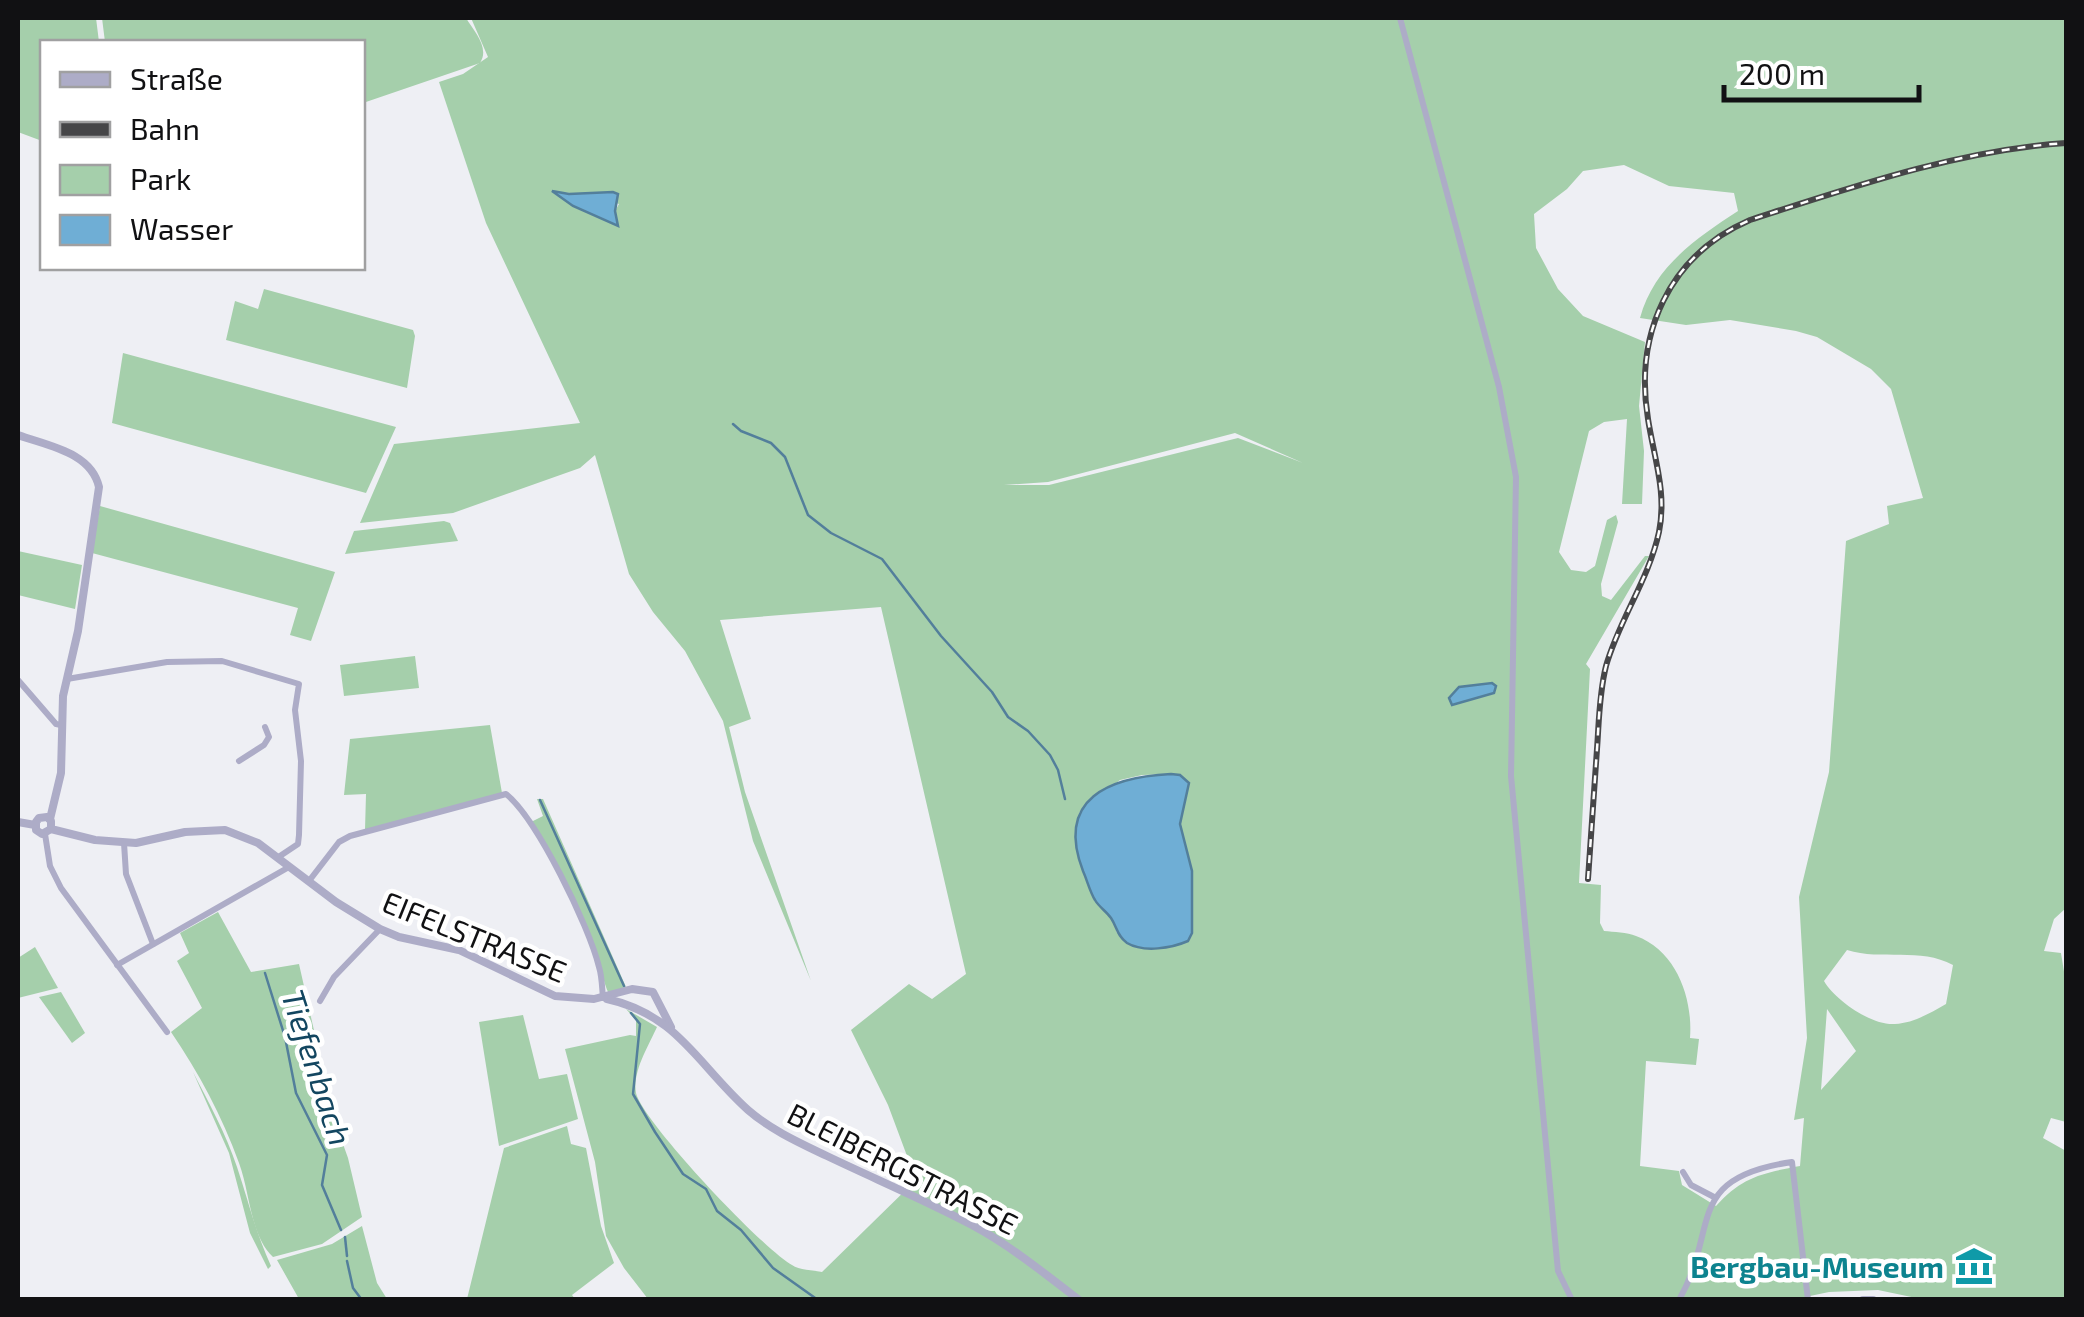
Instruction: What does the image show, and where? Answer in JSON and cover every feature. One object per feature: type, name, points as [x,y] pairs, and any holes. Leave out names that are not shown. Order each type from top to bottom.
[{"type":"street","points":[[1400,18],[1499,387],[1516,477],[1511,776],[1558,1272],[1572,1300]]},
{"type":"street","points":[[18,435],[82,459],[96,473],[99,487],[78,632],[61,707],[61,773],[46,853],[55,878],[167,1032]]},
{"type":"street","points":[[67,679],[168,662],[222,662],[299,684],[296,710],[301,761],[300,835],[298,844],[277,858]]},
{"type":"street","points":[[18,680],[56,724],[62,724]]},
{"type":"street","points":[[238,761],[264,745],[268,737],[266,727]]},
{"type":"street","points":[[309,881],[338,842],[350,836],[506,794],[561,873],[599,967],[603,998],[632,989],[652,992],[664,1011],[652,1014]]},
{"type":"street","points":[[35,825],[42,817],[51,828]]},
{"type":"street","points":[[18,822],[35,825]]},
{"type":"street","points":[[35,825],[38,832],[51,828]]},
{"type":"street","name":"EIFELSTRASSE","points":[[51,828],[124,843],[150,842],[185,832],[224,830],[258,843],[380,929],[460,950],[555,996],[603,998]]},
{"type":"street","points":[[124,843],[126,874],[153,944]]},
{"type":"street","points":[[117,965],[289,867]]},
{"type":"street","points":[[320,1001],[334,977],[380,929]]},
{"type":"street","points":[[630,1004],[627,996],[632,989]]},
{"type":"street","name":"BLEIBERGSTRASSE","points":[[603,998],[630,1004],[670,1027],[752,1113],[788,1137],[970,1224],[1014,1249],[1079,1300]]},
{"type":"street","name":"BLEIBERGSTRASSE","points":[[664,1011],[670,1027]]},
{"type":"street","points":[[1679,1300],[1689,1282],[1705,1216],[1714,1197],[1732,1181],[1754,1170],[1792,1162],[1808,1300]]},
{"type":"street","points":[[1683,1172],[1690,1185],[1714,1197]]},
{"type":"street","points":[[1862,1300],[1873,1300]]},
{"type":"green space","points":[[18,18],[96,18],[99,40],[40,40],[40,140],[18,132]]},
{"type":"green space","points":[[102,18],[466,18],[480,40],[483,57],[480,63],[365,102],[365,40],[105,40]]},
{"type":"green space","points":[[471,18],[2066,18],[2066,908],[2054,919],[2044,951],[2061,953],[2066,984],[2066,1122],[2051,1118],[2043,1138],[2066,1151],[2066,1299],[1921,1299],[1878,1290],[1829,1292],[1791,1300],[648,1299],[606,1236],[595,1162],[565,1049],[636,1036],[636,1020],[626,1009],[657,1027],[636,1076],[636,1093],[643,1108],[681,1156],[757,1236],[795,1267],[822,1272],[916,1180],[888,1105],[851,1030],[909,984],[932,999],[966,974],[881,607],[720,620],[751,719],[729,727],[745,792],[811,981],[753,841],[723,721],[685,651],[629,574],[595,455],[580,468],[453,513],[360,523],[394,444],[580,423],[486,223],[439,82],[463,74],[488,57]],"holes":[[[1624,165],[1669,186],[1734,193],[1738,211],[1692,244],[1666,269],[1646,300],[1640,318],[1686,325],[1730,320],[1796,331],[1817,337],[1871,369],[1891,389],[1923,498],[1887,506],[1889,524],[1846,541],[1829,772],[1799,897],[1807,1038],[1794,1120],[1804,1118],[1800,1166],[1753,1178],[1716,1206],[1682,1185],[1679,1171],[1640,1166],[1646,1061],[1696,1065],[1699,1039],[1690,1038],[1689,1008],[1680,978],[1650,943],[1629,934],[1604,931],[1600,923],[1601,885],[1579,883],[1590,669],[1586,664],[1649,556],[1645,556],[1611,600],[1602,596],[1601,584],[1618,522],[1616,515],[1607,520],[1595,566],[1586,572],[1571,570],[1559,552],[1589,431],[1604,422],[1627,419],[1622,504],[1642,504],[1644,451],[1639,406],[1645,342],[1583,316],[1558,289],[1536,248],[1534,214],[1583,171]],[[553,192],[589,194],[619,204],[615,211],[618,226],[573,206]],[[1235,433],[1303,463],[1238,438],[1049,485],[1004,485],[1048,482]],[[1171,774],[1188,781],[1180,824],[1192,871],[1190,888],[1117,933],[1079,813],[1120,780]],[[1847,950],[1914,955],[1953,965],[1946,1004],[1902,1023],[1886,1024],[1865,1016],[1824,981]],[[1827,1009],[1856,1051],[1821,1090]]]},
{"type":"green space","points":[[264,289],[413,330],[407,388],[226,340],[235,301],[258,309]]},
{"type":"green space","points":[[123,353],[396,427],[366,493],[112,423]]},
{"type":"green space","points":[[100,506],[335,572],[311,641],[290,635],[298,608],[92,553]]},
{"type":"green space","points":[[450,523],[458,541],[345,554],[354,531]]},
{"type":"green space","points":[[18,551],[82,565],[75,609],[18,595]]},
{"type":"green space","points":[[415,656],[419,688],[344,696],[340,665]]},
{"type":"green space","points":[[490,725],[502,793],[365,830],[366,794],[344,795],[350,739]]},
{"type":"green space","points":[[537,799],[543,799],[626,987],[609,994],[574,905],[531,822],[543,816]]},
{"type":"green space","points":[[218,912],[251,972],[299,964],[334,1119],[362,1217],[322,1244],[273,1257],[255,1225],[243,1174],[225,1128],[171,1032],[202,1008],[177,961],[189,953],[180,933]]},
{"type":"green space","points":[[35,947],[58,988],[18,998],[18,958]]},
{"type":"green space","points":[[61,992],[85,1033],[72,1043],[39,997]]},
{"type":"green space","points":[[523,1015],[539,1079],[567,1074],[578,1119],[499,1146],[479,1022]]},
{"type":"green space","points":[[193,1072],[233,1155],[271,1266],[268,1269],[250,1233],[229,1153]]},
{"type":"green space","points":[[567,1126],[571,1144],[586,1148],[601,1226],[614,1263],[572,1295],[575,1299],[467,1299],[504,1148]]},
{"type":"green space","points":[[362,1226],[377,1283],[387,1299],[299,1299],[277,1260],[332,1244]]},
{"type":"water","points":[[552,191],[618,194],[618,226],[573,206]]},
{"type":"water","points":[[1492,683],[1496,686],[1494,693],[1452,705],[1449,698],[1459,687]]},
{"type":"water","points":[[1180,775],[1189,783],[1180,824],[1192,871],[1192,933],[1181,944],[1141,948],[1124,940],[1093,897],[1076,846],[1076,825],[1082,809],[1109,787]]},
{"type":"waterway","points":[[733,424],[771,443],[785,457],[808,515],[831,533],[882,559],[941,636],[992,692],[1008,717],[1028,731],[1050,755],[1065,799]]},
{"type":"waterway","points":[[540,800],[624,986]]},
{"type":"waterway","name":"Tiefenbach","points":[[265,973],[285,1037],[296,1093],[327,1155],[322,1185],[341,1230]]},
{"type":"waterway","points":[[631,1013],[640,1024],[633,1094],[655,1132],[683,1174],[706,1189],[717,1211],[741,1230],[773,1268],[818,1300]]},
{"type":"waterway","name":"Tiefenbach","points":[[345,1237],[347,1256]]},
{"type":"waterway","name":"Tiefenbach","points":[[347,1261],[353,1288],[362,1300]]},
{"type":"railway","points":[[1588,879],[1604,676],[1659,532],[1661,489],[1648,419],[1647,357],[1663,301],[1678,276],[1722,235],[1750,220],[1946,162],[2066,143]]},
{"type":"place","name":"Bergbau-Museum","points":[[1974,1266]]}]
